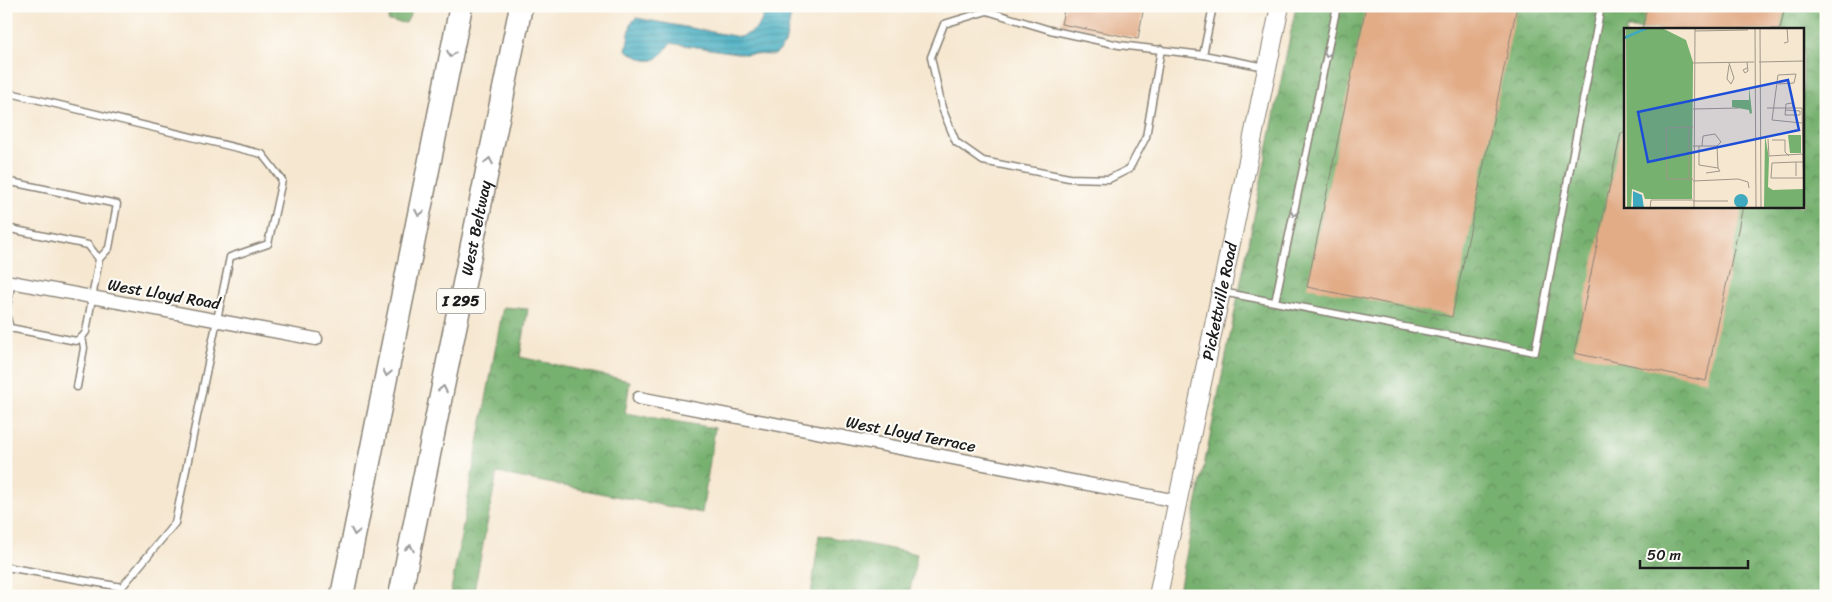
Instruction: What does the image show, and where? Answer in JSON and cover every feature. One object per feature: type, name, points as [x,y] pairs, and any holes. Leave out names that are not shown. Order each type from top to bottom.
[{"type":"highway","points":[[342,596],[461,6]]},
{"type":"highway","name":"West Beltway","points":[[400,596],[521,6]]},
{"type":"street","name":"Pickettville Road","points":[[1158,596],[1280,6]]},
{"type":"street","name":"West Lloyd Road","points":[[9,281],[316,339]]},
{"type":"street","name":"West Lloyd Terrace","points":[[639,398],[1177,501]]},
{"type":"lane","points":[[1203,55],[1213,6]]},
{"type":"lane","points":[[1275,302],[1337,6]]},
{"type":"lane","points":[[1221,292],[1535,352],[1601,6]]},
{"type":"lane","points":[[1161,49],[1146,137],[1129,169],[1109,179],[1069,178],[983,161],[956,142],[942,108],[931,57],[944,24],[988,9],[1067,33],[1119,45],[1161,49],[1203,55],[1268,68]]},
{"type":"lane","points":[[6,92],[262,154],[282,180],[268,244],[230,257],[175,523],[122,587],[120,596]]},
{"type":"lane","points":[[6,181],[116,204],[109,248],[99,259],[86,332],[82,337],[76,341],[10,328],[6,312],[9,281]]},
{"type":"lane","points":[[6,228],[88,246],[99,259]]},
{"type":"lane","points":[[77,387],[84,348],[82,337]]},
{"type":"lane","points":[[6,566],[122,587]]},
{"type":"green space","points":[[391,6],[415,6],[406,23],[388,21]]},
{"type":"green space","points":[[1296,6],[1826,6],[1826,596],[1178,596]]},
{"type":"green space","points":[[503,307],[528,309],[520,357],[630,381],[625,413],[715,428],[702,513],[497,473],[473,596],[450,596]]},
{"type":"green space","points":[[819,535],[917,554],[909,596],[811,596]]},
{"type":"water","points":[[766,6],[793,6],[785,44],[775,55],[743,54],[670,43],[656,59],[646,60],[626,50],[631,23],[636,18],[740,37],[758,26]]},
{"type":"building","points":[[1065,6],[1144,6],[1138,39],[1061,24]]},
{"type":"building","points":[[1366,6],[1517,6],[1452,317],[1307,287]]},
{"type":"building","points":[[1647,6],[1785,6],[1780,28],[1642,28]]},
{"type":"building","points":[[1621,133],[1624,133],[1624,208],[1743,208],[1706,381],[1574,353]]}]
